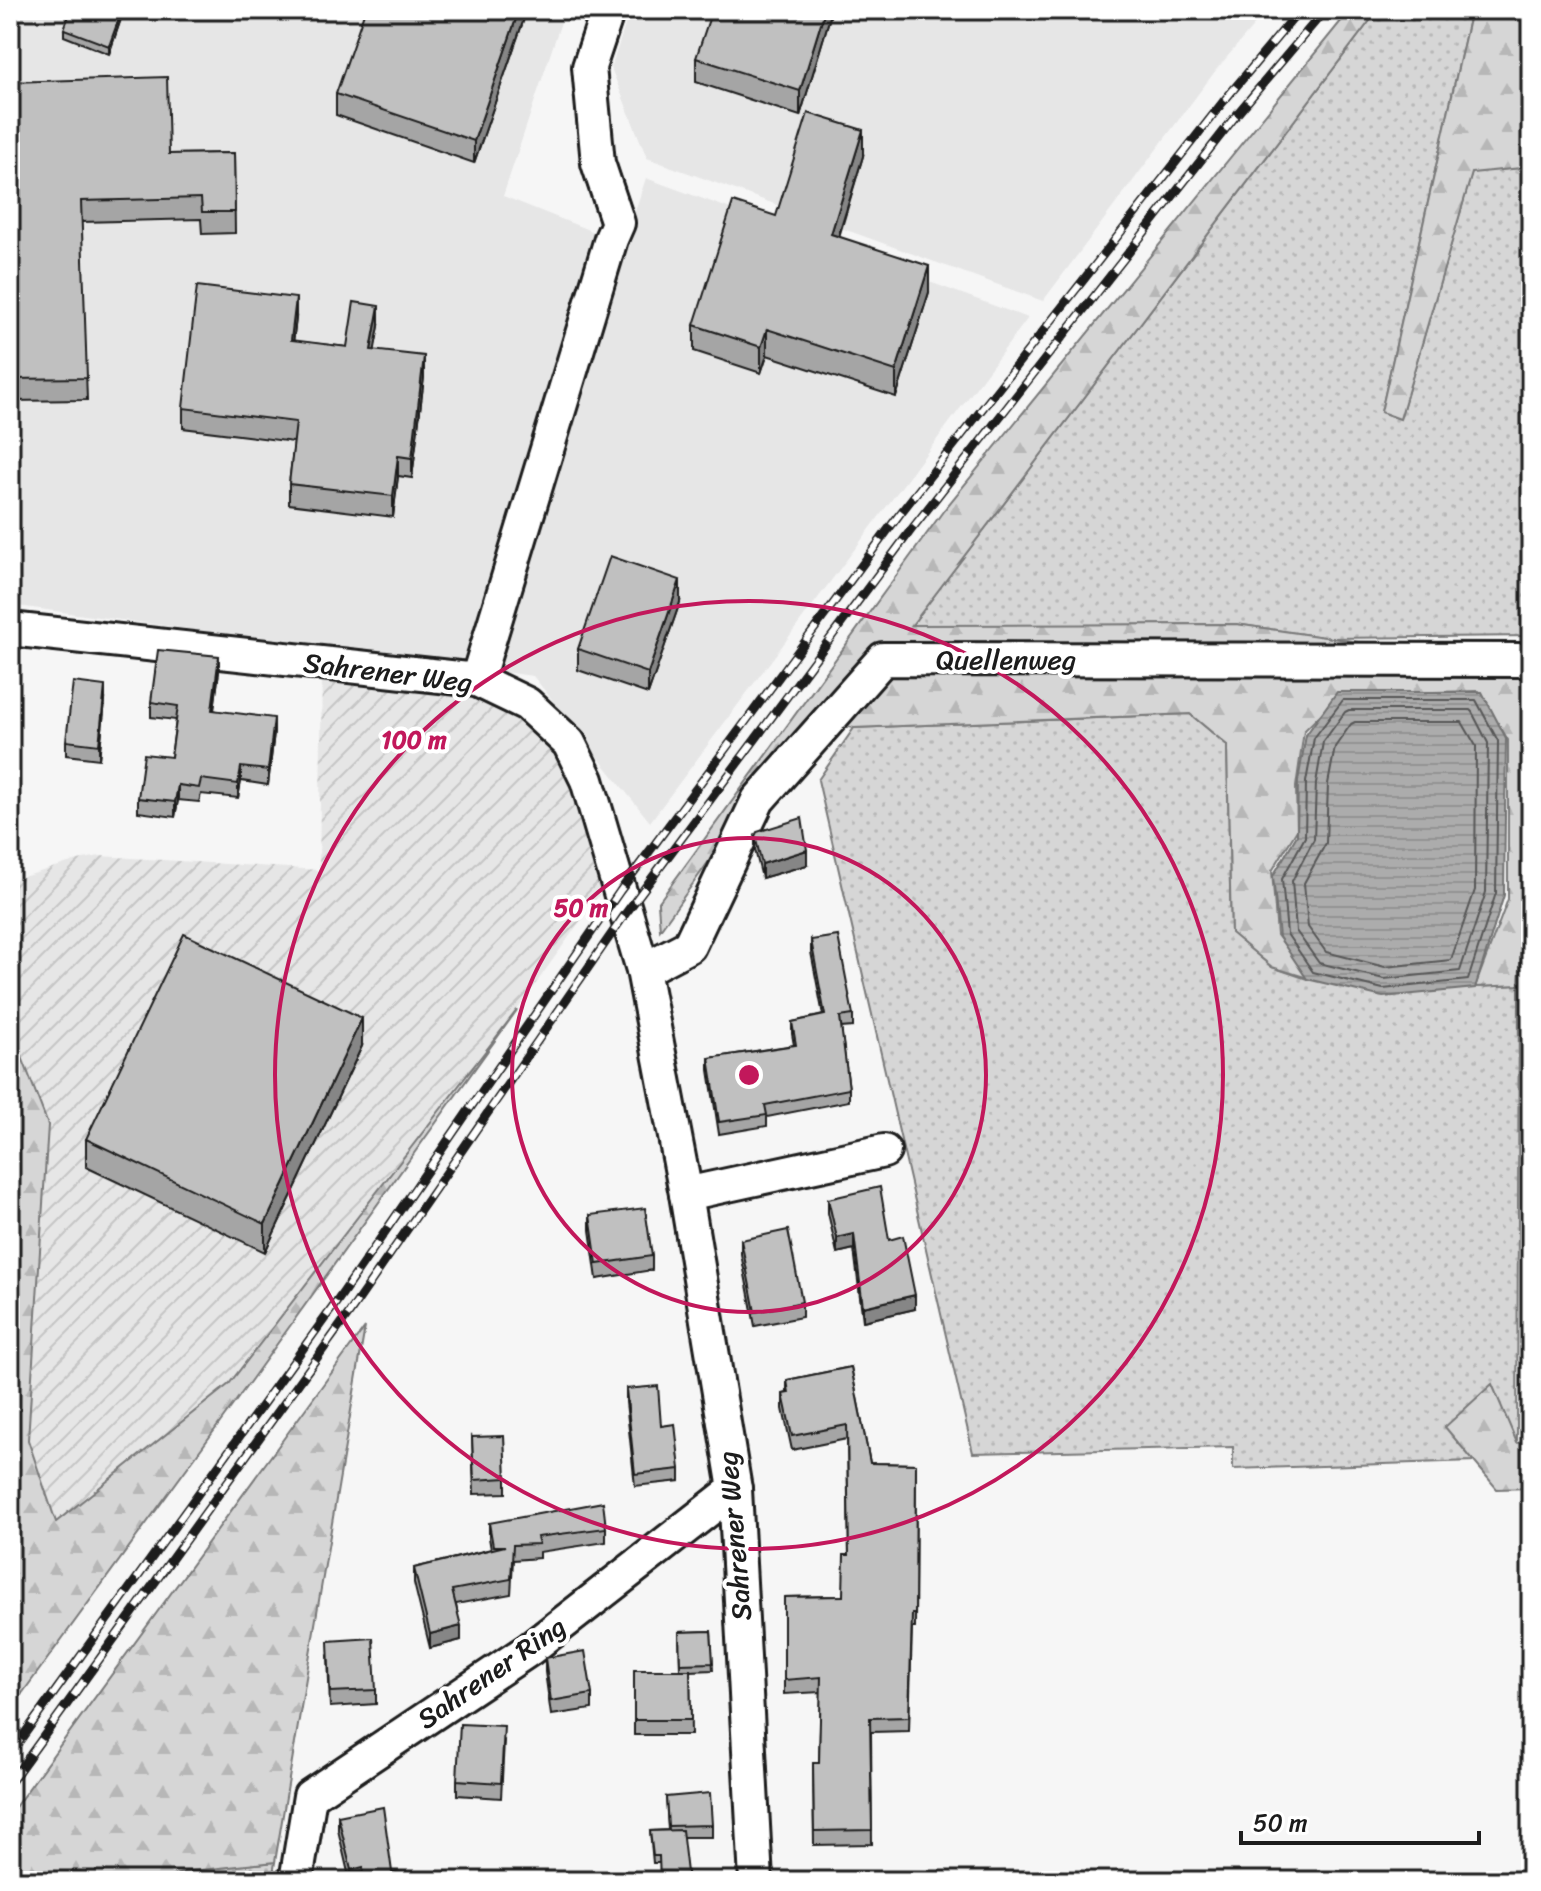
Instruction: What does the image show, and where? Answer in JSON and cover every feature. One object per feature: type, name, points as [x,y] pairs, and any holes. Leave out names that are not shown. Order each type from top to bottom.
[{"type":"street","points":[[477,680],[618,223],[598,163],[589,67],[608,10]]},
{"type":"street","name":"Sahrener Weg","points":[[10,629],[477,680],[527,704],[569,743],[587,780],[643,970],[686,1194],[735,1489],[756,1881]]},
{"type":"street","name":"Quellenweg","points":[[643,970],[689,946],[758,800],[883,659],[1531,660]]},
{"type":"street","points":[[686,1194],[884,1151]]},
{"type":"street","name":"Sahrener Ring","points":[[296,1881],[310,1796],[530,1649],[735,1489]]},
{"type":"shaded area","points":[[10,10],[565,10],[503,196],[624,244],[646,178],[1028,318],[650,822],[533,676],[10,605]]},
{"type":"shaded area","points":[[630,10],[1267,10],[1216,70],[1043,301],[647,158],[611,68]]},
{"type":"shaded area","points":[[322,672],[507,702],[563,753],[606,885],[517,1010],[229,1384],[55,1523],[28,1440],[48,1125],[23,1057],[10,1008],[10,881],[100,856],[319,870]]},
{"type":"green space","points":[[1350,10],[1378,10],[912,625],[1236,624],[1531,667],[1531,792],[1519,985],[1475,987],[1508,899],[1508,740],[1479,691],[1341,694],[1304,731],[1296,787],[1297,830],[1272,871],[1277,935],[1311,979],[1272,967],[1231,933],[1227,745],[1190,714],[854,728],[810,719],[660,930],[658,903],[944,510]]},
{"type":"green space","points":[[1378,10],[1471,10],[1381,412],[1400,419],[1472,172],[1531,167],[1531,636],[1330,638],[1236,624],[911,626]]},
{"type":"green space","points":[[1471,10],[1531,10],[1531,167],[1472,173],[1400,419],[1381,412]]},
{"type":"green space","points":[[1190,714],[1227,745],[1231,932],[1272,967],[1307,979],[1475,987],[1519,985],[1517,1443],[1446,1427],[1474,1461],[1233,1469],[1233,1447],[973,1453],[818,780],[854,728]]},
{"type":"green space","points":[[10,1008],[22,1057],[10,1139]]},
{"type":"green space","points":[[517,1010],[10,1710],[10,1139],[22,1057],[48,1125],[28,1440],[56,1522],[229,1384]]},
{"type":"green space","points":[[365,1327],[275,1862],[183,1872],[161,1881],[10,1881],[10,1814]]},
{"type":"green space","points":[[1492,1384],[1517,1443],[1531,1441],[1531,1488],[1497,1489],[1445,1427]]},
{"type":"green space","points":[[275,1862],[272,1881],[161,1881],[183,1872]]},
{"type":"water","points":[[1337,692],[1482,692],[1506,738],[1504,895],[1475,988],[1383,997],[1307,979],[1279,937],[1273,876],[1297,835],[1298,781],[1306,735]]},
{"type":"building","points":[[71,10],[122,10],[109,46],[64,29]]},
{"type":"building","points":[[365,10],[519,10],[474,141],[336,94]]},
{"type":"building","points":[[712,10],[825,10],[800,91],[696,58]]},
{"type":"building","points":[[167,77],[169,154],[234,153],[235,212],[202,212],[201,198],[81,201],[87,378],[10,379],[10,82]]},
{"type":"building","points":[[808,113],[863,130],[831,234],[929,266],[896,371],[767,329],[761,347],[694,325],[733,202],[776,216]]},
{"type":"building","points":[[197,286],[296,298],[291,340],[347,347],[354,302],[379,306],[371,350],[424,356],[412,458],[398,456],[393,496],[289,484],[296,422],[183,408]]},
{"type":"building","points":[[610,556],[680,580],[648,673],[578,649]]},
{"type":"building","points":[[158,650],[219,656],[212,710],[274,718],[268,770],[241,767],[238,784],[201,779],[199,788],[178,785],[175,802],[138,798],[144,754],[171,757],[178,706],[151,702]]},
{"type":"building","points":[[73,682],[105,686],[99,745],[66,741]]},
{"type":"building","points":[[802,818],[807,850],[762,864],[755,836],[757,832]]},
{"type":"building","points":[[184,934],[362,1018],[265,1224],[86,1139]]},
{"type":"building","points":[[838,936],[853,1015],[840,1017],[849,1089],[765,1105],[767,1115],[719,1122],[709,1058],[796,1045],[792,1022],[825,1015],[811,940]]},
{"type":"building","points":[[880,1187],[889,1240],[903,1236],[915,1295],[863,1307],[854,1234],[837,1238],[828,1199]]},
{"type":"building","points":[[645,1208],[652,1256],[597,1264],[590,1215]]},
{"type":"building","points":[[788,1230],[802,1302],[755,1312],[741,1240]]},
{"type":"building","points":[[851,1367],[870,1463],[916,1464],[915,1614],[912,1614],[909,1717],[870,1718],[872,1830],[814,1831],[813,1763],[819,1763],[821,1677],[784,1680],[784,1597],[843,1596],[844,1555],[849,1555],[847,1425],[792,1436],[783,1394],[789,1393],[787,1380]]},
{"type":"building","points":[[658,1386],[661,1426],[675,1424],[680,1469],[635,1474],[626,1389]]},
{"type":"building","points":[[504,1436],[506,1478],[474,1480],[472,1437]]},
{"type":"building","points":[[603,1502],[606,1528],[537,1537],[539,1544],[513,1545],[511,1579],[452,1590],[461,1626],[430,1634],[414,1568],[505,1546],[493,1546],[489,1523]]},
{"type":"building","points":[[711,1631],[713,1663],[680,1664],[679,1632]]},
{"type":"building","points":[[373,1638],[376,1690],[330,1692],[328,1641]]},
{"type":"building","points":[[585,1651],[592,1694],[551,1701],[545,1658]]},
{"type":"building","points":[[634,1670],[690,1670],[691,1720],[634,1720]]},
{"type":"building","points":[[460,1724],[504,1726],[501,1783],[457,1780]]},
{"type":"building","points":[[710,1793],[712,1825],[668,1826],[666,1797]]},
{"type":"building","points":[[383,1807],[392,1872],[404,1873],[403,1881],[362,1881],[363,1867],[351,1870],[338,1816]]},
{"type":"building","points":[[682,1830],[688,1881],[660,1881],[659,1856],[653,1856],[650,1831]]},
{"type":"railway","points":[[10,1754],[338,1300],[620,891],[899,515],[1223,102],[1300,10]]},
{"type":"railway","points":[[10,1783],[350,1312],[626,913],[911,530],[1238,113],[1325,10]]}]
